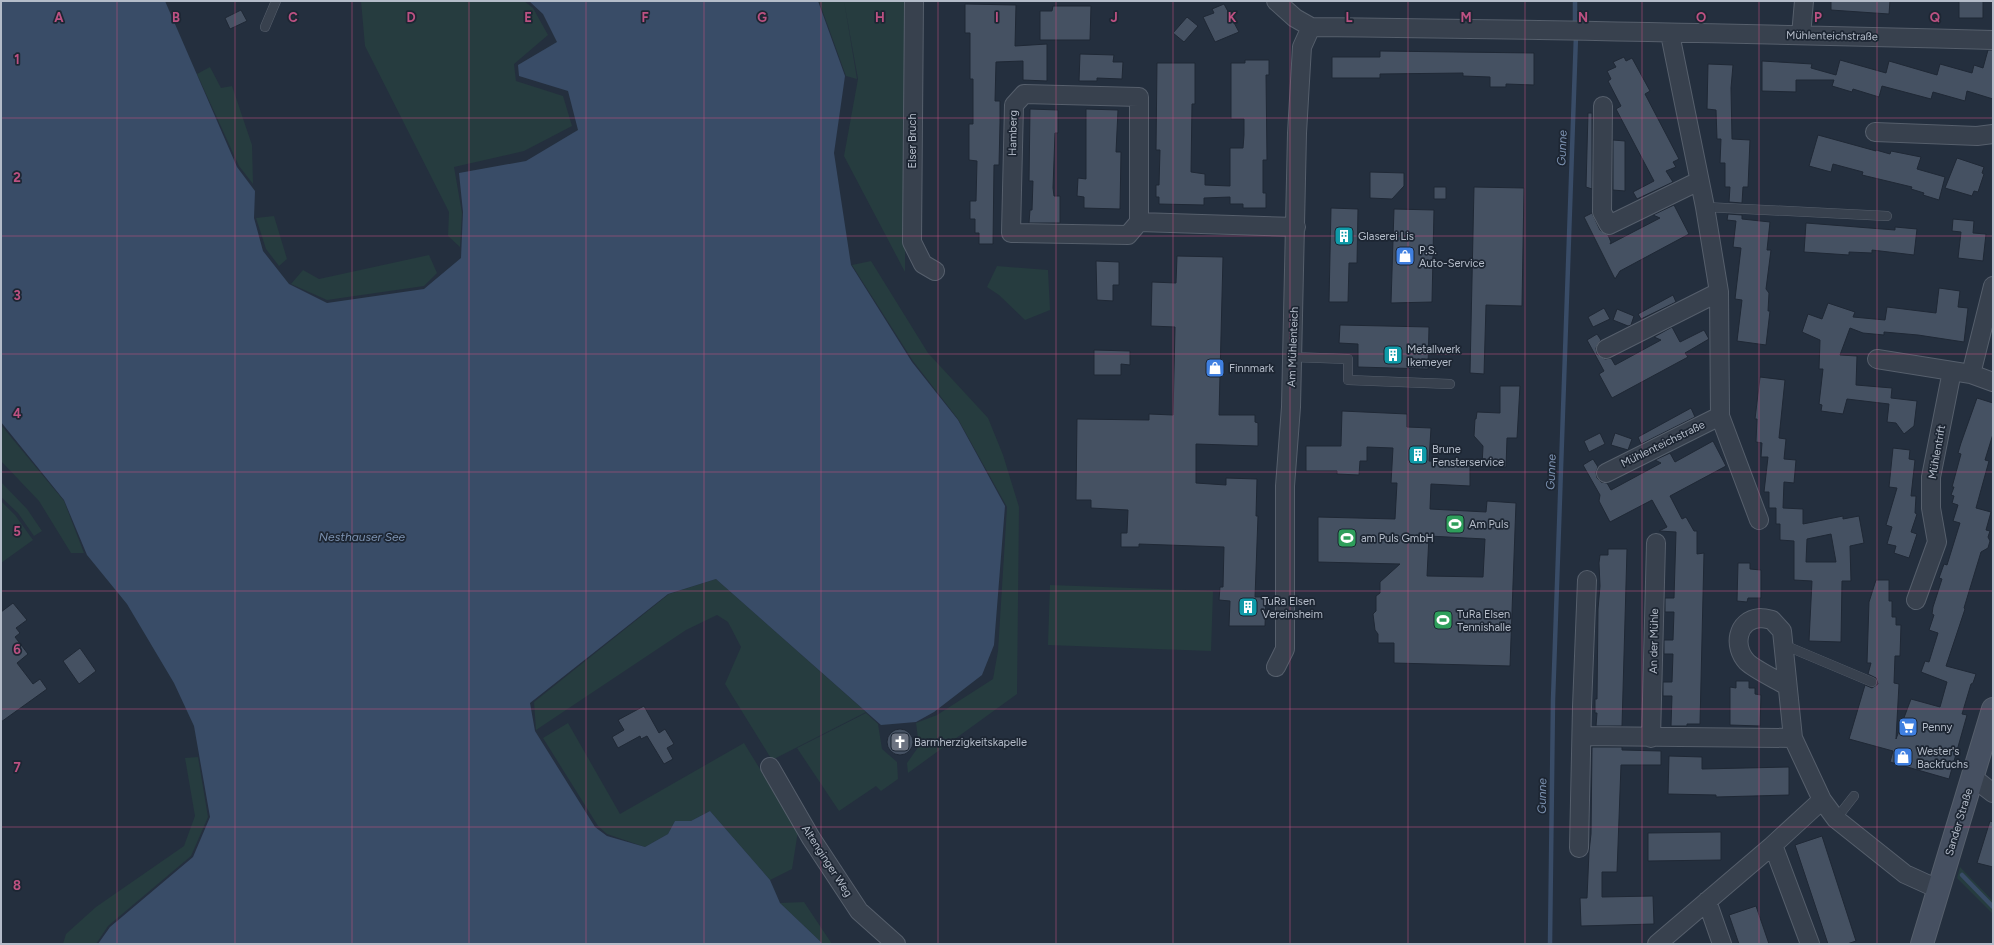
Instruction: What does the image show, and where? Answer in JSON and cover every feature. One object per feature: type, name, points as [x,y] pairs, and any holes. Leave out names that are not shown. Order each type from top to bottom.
[{"type":"street","name":"Elser Bruch","points":[[914,1],[912,242],[923,264],[935,271]]},
{"type":"street","name":"Mühlenteichstraße","points":[[1276,1],[1295,18],[1311,26],[1564,29],[1670,34],[1801,35],[1993,40]]},
{"type":"street","points":[[1801,35],[1804,1]]},
{"type":"street","name":"Am Mühlenteich","points":[[1276,667],[1284,649],[1285,486],[1291,407],[1297,133],[1302,47],[1311,26]]},
{"type":"street","points":[[1670,34],[1719,292],[1720,416],[1759,520]]},
{"type":"street","name":"Hamberg","points":[[1024,94],[1139,98],[1139,222],[1128,235],[1011,233],[1014,105],[1024,94]]},
{"type":"street","points":[[1604,106],[1602,212],[1609,225],[1699,182]]},
{"type":"street","points":[[1875,132],[1977,136],[1993,134]]},
{"type":"street","points":[[1139,222],[1296,227]]},
{"type":"street","points":[[1971,374],[1993,286]]},
{"type":"street","points":[[1606,349],[1719,292]]},
{"type":"street","points":[[1877,359],[1971,374],[1993,382]]},
{"type":"street","name":"Mühlentrift","points":[[1916,600],[1937,542],[1932,508],[1931,477],[1952,371]]},
{"type":"street","name":"Mühlenteichstraße","points":[[1606,473],[1720,416]]},
{"type":"street","name":"An der Mühle","points":[[1651,738],[1656,543]]},
{"type":"street","points":[[1579,848],[1582,707],[1587,580]]},
{"type":"street","points":[[1787,686],[1748,662],[1738,644],[1739,631],[1748,622],[1760,618],[1772,620],[1782,631],[1793,738],[1822,800],[1836,819],[1905,874],[1938,889]]},
{"type":"street","name":"Sander Straße","points":[[1922,944],[1993,709]]},
{"type":"street","points":[[1582,736],[1651,738],[1793,738]]},
{"type":"street","name":"Altenginger Weg","points":[[770,767],[811,838],[859,911],[896,944]]},
{"type":"street","points":[[1972,780],[1980,783],[1993,792]]},
{"type":"street","points":[[1657,944],[1773,845],[1822,800]]},
{"type":"street","points":[[1773,845],[1810,944]]},
{"type":"street","points":[[1707,901],[1722,944]]},
{"type":"lane","points":[[265,27],[276,1]]},
{"type":"lane","points":[[1704,207],[1887,216]]},
{"type":"lane","points":[[1292,357],[1348,359],[1348,380],[1450,384]]},
{"type":"lane","points":[[1784,645],[1872,682]]},
{"type":"lane","points":[[1836,819],[1854,796]]},
{"type":"green space","points":[[361,1],[524,1],[533,8],[548,35],[514,64],[516,81],[563,96],[572,126],[524,151],[454,167],[462,213],[460,247],[448,236],[449,212],[365,46]]},
{"type":"green space","points":[[819,1],[844,1],[857,79],[846,76]]},
{"type":"green space","points":[[844,1],[905,1],[905,272],[844,156],[858,79]]},
{"type":"green space","points":[[210,67],[221,88],[232,86],[252,145],[253,184],[239,166],[197,74]]},
{"type":"green space","points":[[274,216],[287,259],[279,266],[266,249],[256,218]]},
{"type":"green space","points":[[429,255],[437,273],[424,286],[327,300],[291,284],[303,270],[319,279]]},
{"type":"green space","points":[[871,261],[928,353],[988,418],[1003,455],[1019,507],[1017,694],[908,773],[907,763],[919,746],[916,723],[937,715],[993,679],[998,651],[1007,507],[958,419],[913,361],[852,265]]},
{"type":"green space","points":[[997,266],[1048,270],[1050,310],[1025,320],[999,295],[987,287]]},
{"type":"green space","points":[[1,425],[64,501],[84,553],[71,553],[39,501],[1,461]]},
{"type":"green space","points":[[1,482],[27,509],[42,531],[34,536],[18,513],[1,497]]},
{"type":"green space","points":[[1,501],[15,515],[33,540],[1,563]]},
{"type":"green space","points":[[716,579],[866,712],[772,760],[725,684],[741,647],[728,622],[717,615],[686,630],[536,730],[534,702],[669,594]]},
{"type":"green space","points":[[1050,585],[1213,591],[1211,651],[1048,645]]},
{"type":"green space","points":[[866,713],[878,724],[882,749],[897,762],[898,779],[881,791],[876,786],[839,811],[797,748]]},
{"type":"green space","points":[[568,723],[620,814],[744,743],[798,831],[792,869],[770,880],[710,811],[691,821],[675,821],[668,834],[645,847],[607,834],[598,826],[543,738]]},
{"type":"green space","points":[[198,757],[208,817],[191,856],[108,926],[96,944],[63,944],[66,934],[96,907],[184,846],[195,816],[185,758]]},
{"type":"green space","points":[[1960,867],[1993,901],[1993,914],[1957,878]]},
{"type":"green space","points":[[804,902],[832,944],[823,944],[780,903]]},
{"type":"water","name":"Nesthauser See","points":[[1,1],[165,1],[237,167],[255,191],[254,218],[263,251],[289,284],[327,303],[424,289],[461,258],[463,212],[459,173],[526,161],[578,130],[568,91],[519,76],[518,65],[557,42],[543,14],[529,1],[818,1],[845,76],[834,153],[851,265],[912,362],[958,420],[1005,506],[994,645],[982,675],[934,712],[916,722],[881,725],[716,579],[668,594],[530,703],[535,731],[595,827],[607,836],[645,847],[668,834],[675,821],[691,821],[710,811],[770,880],[780,903],[823,944],[98,944],[110,927],[193,857],[210,817],[194,726],[174,683],[127,604],[87,555],[64,500],[1,422]]},
{"type":"building","points":[[1831,1],[1890,1],[1889,14],[1831,10]]},
{"type":"building","points":[[1959,1],[1983,1],[1983,18],[1959,18]]},
{"type":"building","points":[[965,4],[1016,5],[1015,46],[1047,44],[1047,81],[1023,80],[1023,61],[996,62],[995,101],[1000,101],[1000,123],[999,165],[994,165],[993,244],[979,244],[979,233],[975,233],[975,219],[970,219],[970,201],[976,201],[977,161],[969,160],[969,124],[973,124],[973,79],[970,79],[970,33],[965,33]]},
{"type":"building","points":[[1224,4],[1239,32],[1215,42],[1203,17],[1214,13],[1212,9]]},
{"type":"building","points":[[1053,6],[1091,6],[1090,40],[1040,40],[1040,11],[1052,11]]},
{"type":"building","points":[[241,10],[247,21],[230,29],[225,18]]},
{"type":"building","points":[[1187,17],[1198,26],[1184,42],[1173,33]]},
{"type":"building","points":[[1988,50],[1993,50],[1993,99],[1967,91],[1965,101],[1933,92],[1931,99],[1882,86],[1879,97],[1853,89],[1852,92],[1832,86],[1834,80],[1796,80],[1796,92],[1762,91],[1762,61],[1812,64],[1811,68],[1836,75],[1840,60],[1886,73],[1889,61],[1937,75],[1940,64],[1972,73],[1974,65],[1983,68]]},
{"type":"building","points":[[1380,51],[1534,53],[1534,85],[1506,84],[1506,87],[1490,87],[1490,77],[1463,76],[1463,73],[1380,74],[1380,78],[1332,78],[1332,57],[1380,57]]},
{"type":"building","points":[[1080,54],[1114,55],[1113,62],[1123,62],[1122,79],[1097,78],[1097,81],[1079,81]]},
{"type":"building","points":[[1624,57],[1626,61],[1632,58],[1650,91],[1645,94],[1679,159],[1673,162],[1676,167],[1666,171],[1673,182],[1637,199],[1633,192],[1654,181],[1616,109],[1621,106],[1608,81],[1611,79],[1607,71],[1616,67],[1613,62]]},
{"type":"building","points":[[1245,60],[1269,60],[1269,75],[1266,75],[1267,160],[1263,160],[1263,193],[1266,193],[1266,208],[1243,208],[1243,204],[1230,204],[1230,197],[1204,198],[1204,205],[1159,204],[1159,197],[1156,197],[1156,185],[1159,185],[1160,150],[1156,150],[1157,63],[1195,63],[1195,104],[1192,104],[1191,172],[1205,174],[1205,185],[1230,186],[1230,148],[1243,148],[1244,135],[1244,119],[1231,119],[1231,63],[1245,63]]},
{"type":"building","points":[[1708,64],[1733,65],[1731,88],[1732,139],[1750,140],[1748,187],[1743,187],[1742,203],[1729,202],[1730,187],[1725,187],[1725,163],[1720,163],[1721,139],[1717,139],[1716,110],[1707,109]]},
{"type":"building","points":[[1030,109],[1058,110],[1058,133],[1055,133],[1053,188],[1054,196],[1060,196],[1060,223],[1029,223],[1030,210],[1032,210],[1033,181],[1029,181]]},
{"type":"building","points":[[1086,109],[1118,110],[1116,152],[1121,152],[1120,209],[1084,208],[1084,197],[1077,196],[1078,178],[1086,179]]},
{"type":"building","points":[[1588,113],[1592,113],[1592,189],[1586,187]]},
{"type":"building","points":[[1818,135],[1890,154],[1891,151],[1921,157],[1917,169],[1945,177],[1939,200],[1923,195],[1924,193],[1911,189],[1912,187],[1862,175],[1863,172],[1833,164],[1831,172],[1809,166]]},
{"type":"building","points":[[1613,140],[1625,141],[1625,191],[1613,190]]},
{"type":"building","points":[[1957,158],[1984,167],[1982,173],[1984,174],[1978,192],[1974,191],[1972,196],[1945,188]]},
{"type":"building","points":[[1370,172],[1404,173],[1404,186],[1392,199],[1370,198]]},
{"type":"building","points":[[1434,187],[1446,187],[1446,199],[1434,199]]},
{"type":"building","points":[[1474,187],[1524,188],[1522,306],[1486,305],[1484,374],[1470,373]]},
{"type":"building","points":[[1674,205],[1689,234],[1620,271],[1615,279],[1584,217],[1592,213],[1600,230],[1608,235],[1611,242],[1610,244],[1660,218],[1653,215]]},
{"type":"building","name":"Glaserei Lis","points":[[1331,208],[1358,209],[1357,263],[1349,263],[1348,302],[1329,302]]},
{"type":"building","name":"P.S. Auto-Service","points":[[1394,209],[1434,210],[1432,302],[1391,303]]},
{"type":"building","points":[[1728,214],[1742,215],[1742,219],[1770,222],[1767,250],[1771,250],[1766,289],[1769,293],[1768,311],[1770,311],[1766,345],[1737,341],[1742,300],[1735,299],[1741,248],[1733,247],[1736,221],[1727,220]]},
{"type":"building","points":[[1953,219],[1974,221],[1973,233],[1986,234],[1983,261],[1958,258],[1961,232],[1952,231]]},
{"type":"building","points":[[1806,223],[1895,230],[1895,227],[1917,229],[1914,255],[1872,250],[1872,253],[1849,252],[1849,255],[1804,252]]},
{"type":"building","points":[[1177,256],[1223,257],[1219,415],[1255,415],[1255,422],[1258,423],[1258,446],[1196,444],[1196,483],[1226,485],[1226,478],[1257,479],[1256,516],[1258,516],[1255,597],[1266,597],[1265,626],[1229,626],[1230,601],[1219,600],[1220,587],[1223,587],[1224,547],[1139,544],[1139,547],[1121,547],[1121,533],[1127,533],[1128,510],[1091,508],[1091,500],[1076,500],[1077,419],[1149,420],[1149,414],[1173,415],[1175,327],[1151,326],[1152,282],[1176,283]]},
{"type":"building","points":[[1096,261],[1119,262],[1119,285],[1113,285],[1113,301],[1097,300]]},
{"type":"building","points":[[1939,288],[1960,291],[1958,307],[1968,308],[1964,342],[1918,335],[1884,332],[1884,335],[1863,333],[1850,328],[1840,355],[1857,356],[1856,385],[1892,388],[1891,398],[1917,401],[1914,426],[1904,434],[1896,423],[1887,422],[1889,404],[1847,399],[1843,414],[1821,411],[1822,405],[1819,404],[1823,369],[1819,369],[1820,340],[1802,332],[1808,314],[1822,319],[1828,303],[1855,312],[1853,317],[1885,320],[1887,307],[1936,313]]},
{"type":"building","points":[[1673,295],[1676,302],[1641,319],[1638,314]]},
{"type":"building","points":[[1604,308],[1610,319],[1593,327],[1588,317]]},
{"type":"building","points":[[1617,309],[1634,316],[1631,325],[1628,326],[1613,320]]},
{"type":"building","name":"Metallwerk Ikemeyer","points":[[1340,325],[1429,327],[1428,369],[1358,367],[1358,344],[1339,343]]},
{"type":"building","points":[[1672,327],[1680,342],[1704,330],[1709,339],[1685,353],[1688,357],[1612,398],[1599,374],[1604,371],[1587,340],[1597,334],[1601,340],[1596,348],[1597,354],[1605,359],[1611,358],[1615,365],[1661,340],[1654,337]]},
{"type":"building","points":[[1094,350],[1130,351],[1130,365],[1121,364],[1121,375],[1094,375]]},
{"type":"building","points":[[1760,377],[1785,380],[1779,438],[1786,439],[1784,459],[1796,460],[1794,483],[1784,482],[1783,508],[1803,509],[1803,524],[1843,516],[1843,519],[1859,516],[1864,543],[1850,546],[1851,581],[1842,581],[1841,642],[1809,641],[1812,581],[1794,580],[1794,541],[1780,540],[1780,524],[1776,524],[1776,508],[1769,508],[1769,492],[1764,492],[1768,457],[1761,457],[1762,443],[1756,442],[1757,419],[1755,419]],"holes":[[[1831,534],[1836,562],[1806,562],[1807,539]]]},
{"type":"building","points":[[1500,386],[1520,386],[1517,438],[1507,438],[1506,467],[1482,466],[1483,446],[1474,436],[1475,419],[1477,412],[1500,413]]},
{"type":"building","points":[[1977,398],[1993,403],[1993,434],[1985,460],[1989,461],[1976,508],[1991,512],[1986,530],[1990,531],[1988,537],[1990,541],[1988,548],[1981,552],[1964,608],[1965,609],[1946,666],[1976,674],[1973,683],[1971,684],[1962,714],[1967,715],[1949,779],[1890,762],[1893,751],[1849,739],[1865,685],[1872,688],[1878,684],[1876,678],[1868,674],[1871,663],[1867,663],[1869,602],[1876,580],[1889,580],[1889,601],[1892,601],[1892,617],[1896,617],[1896,625],[1901,625],[1900,656],[1895,656],[1894,683],[1899,684],[1896,739],[1911,699],[1940,707],[1947,682],[1921,672],[1925,661],[1929,662],[1938,633],[1929,630],[1934,615],[1932,614],[1933,607],[1942,579],[1939,578],[1944,564],[1947,565],[1960,523],[1953,521],[1958,505],[1952,503],[1954,496],[1951,495],[1954,487],[1952,487],[1961,454],[1958,453]]},
{"type":"building","points":[[1691,408],[1695,417],[1641,444],[1638,437]]},
{"type":"building","points":[[1342,411],[1407,414],[1407,427],[1431,428],[1429,461],[1470,462],[1470,486],[1431,484],[1430,509],[1486,512],[1487,501],[1516,503],[1510,666],[1394,663],[1394,643],[1378,643],[1378,634],[1375,630],[1373,614],[1376,611],[1376,596],[1380,593],[1380,582],[1400,564],[1318,562],[1318,517],[1395,519],[1397,483],[1391,483],[1393,448],[1367,447],[1367,461],[1360,461],[1359,475],[1337,474],[1337,471],[1306,471],[1306,446],[1341,446]],"holes":[[[1429,536],[1485,539],[1483,577],[1427,576]]]},
{"type":"building","points":[[1600,433],[1605,444],[1589,452],[1584,441]]},
{"type":"building","points":[[1615,433],[1632,439],[1628,450],[1611,445]]},
{"type":"building","points":[[1713,441],[1726,466],[1670,496],[1682,519],[1686,517],[1694,531],[1697,531],[1697,554],[1704,553],[1700,724],[1671,726],[1672,696],[1663,696],[1663,682],[1672,682],[1673,654],[1664,654],[1664,640],[1673,640],[1674,612],[1665,612],[1665,598],[1674,598],[1676,532],[1659,531],[1667,527],[1652,500],[1610,522],[1599,501],[1600,495],[1583,465],[1593,459],[1598,467],[1596,472],[1597,478],[1601,482],[1607,483],[1611,490],[1661,463],[1655,460],[1670,453],[1675,462]]},
{"type":"building","points":[[1893,448],[1910,450],[1909,459],[1915,460],[1911,496],[1916,496],[1915,513],[1917,514],[1911,532],[1917,534],[1909,558],[1894,553],[1896,546],[1887,544],[1892,527],[1886,525],[1897,488],[1889,487]]},
{"type":"building","points":[[1608,549],[1627,549],[1622,726],[1596,726],[1597,713],[1595,713],[1595,699],[1597,699],[1598,609],[1600,586],[1599,563],[1600,555],[1608,555]]},
{"type":"building","points":[[1738,563],[1750,563],[1750,569],[1761,570],[1761,598],[1748,598],[1747,602],[1737,601]]},
{"type":"building","points":[[13,603],[27,620],[16,628],[20,633],[15,637],[28,654],[17,663],[33,684],[40,679],[47,689],[1,722],[1,612]]},
{"type":"building","points":[[80,648],[96,671],[79,684],[63,661]]},
{"type":"building","points":[[1736,681],[1749,681],[1749,688],[1755,688],[1755,694],[1761,695],[1760,726],[1730,725],[1730,687],[1736,688]]},
{"type":"building","points":[[644,706],[659,733],[665,729],[674,744],[667,748],[673,759],[664,764],[647,736],[641,739],[640,736],[618,748],[612,737],[624,730],[618,720]]},
{"type":"building","name":"Barmherzigkeitskapelle","points":[[900,729],[909,733],[913,742],[909,751],[900,755],[891,751],[887,742],[891,733]]},
{"type":"building","points":[[1592,747],[1622,747],[1622,750],[1661,751],[1661,765],[1621,765],[1617,872],[1602,872],[1602,897],[1653,896],[1654,924],[1581,926],[1580,898],[1587,898],[1591,834]]},
{"type":"building","points":[[1669,756],[1702,757],[1702,769],[1789,767],[1789,795],[1716,797],[1716,795],[1668,794]]},
{"type":"building","points":[[1990,821],[1993,822],[1993,867],[1977,863]]},
{"type":"building","points":[[1721,832],[1721,860],[1648,861],[1648,833]]},
{"type":"building","points":[[1822,836],[1856,941],[1847,944],[1828,944],[1795,845]]},
{"type":"building","points":[[1756,906],[1769,944],[1739,944],[1729,915]]},
{"type":"waterway","name":"Gunne","points":[[1575,1],[1575,27]]},
{"type":"waterway","name":"Gunne","points":[[1550,944],[1553,700],[1576,35]]},
{"type":"waterway","points":[[1962,875],[1993,907]]},
{"type":"place","name":"Glaserei Lis","points":[[1344,236]]},
{"type":"place","name":"P.S. Auto-Service","points":[[1405,256]]},
{"type":"place","name":"Metallwerk Ikemeyer","points":[[1393,355]]},
{"type":"place","name":"Finnmark","points":[[1215,368]]},
{"type":"place","name":"Brune Fensterservice","points":[[1418,455]]},
{"type":"place","name":"Am Puls","points":[[1455,524]]},
{"type":"place","name":"am Puls GmbH","points":[[1347,538]]},
{"type":"place","name":"TuRa Elsen Vereinsheim","points":[[1248,607]]},
{"type":"place","name":"TuRa Elsen Tennishalle","points":[[1443,620]]},
{"type":"place","name":"Penny","points":[[1908,727]]},
{"type":"place","name":"Barmherzigkeitskapelle","points":[[900,742]]},
{"type":"place","name":"Wester's Backfuchs","points":[[1903,757]]}]
